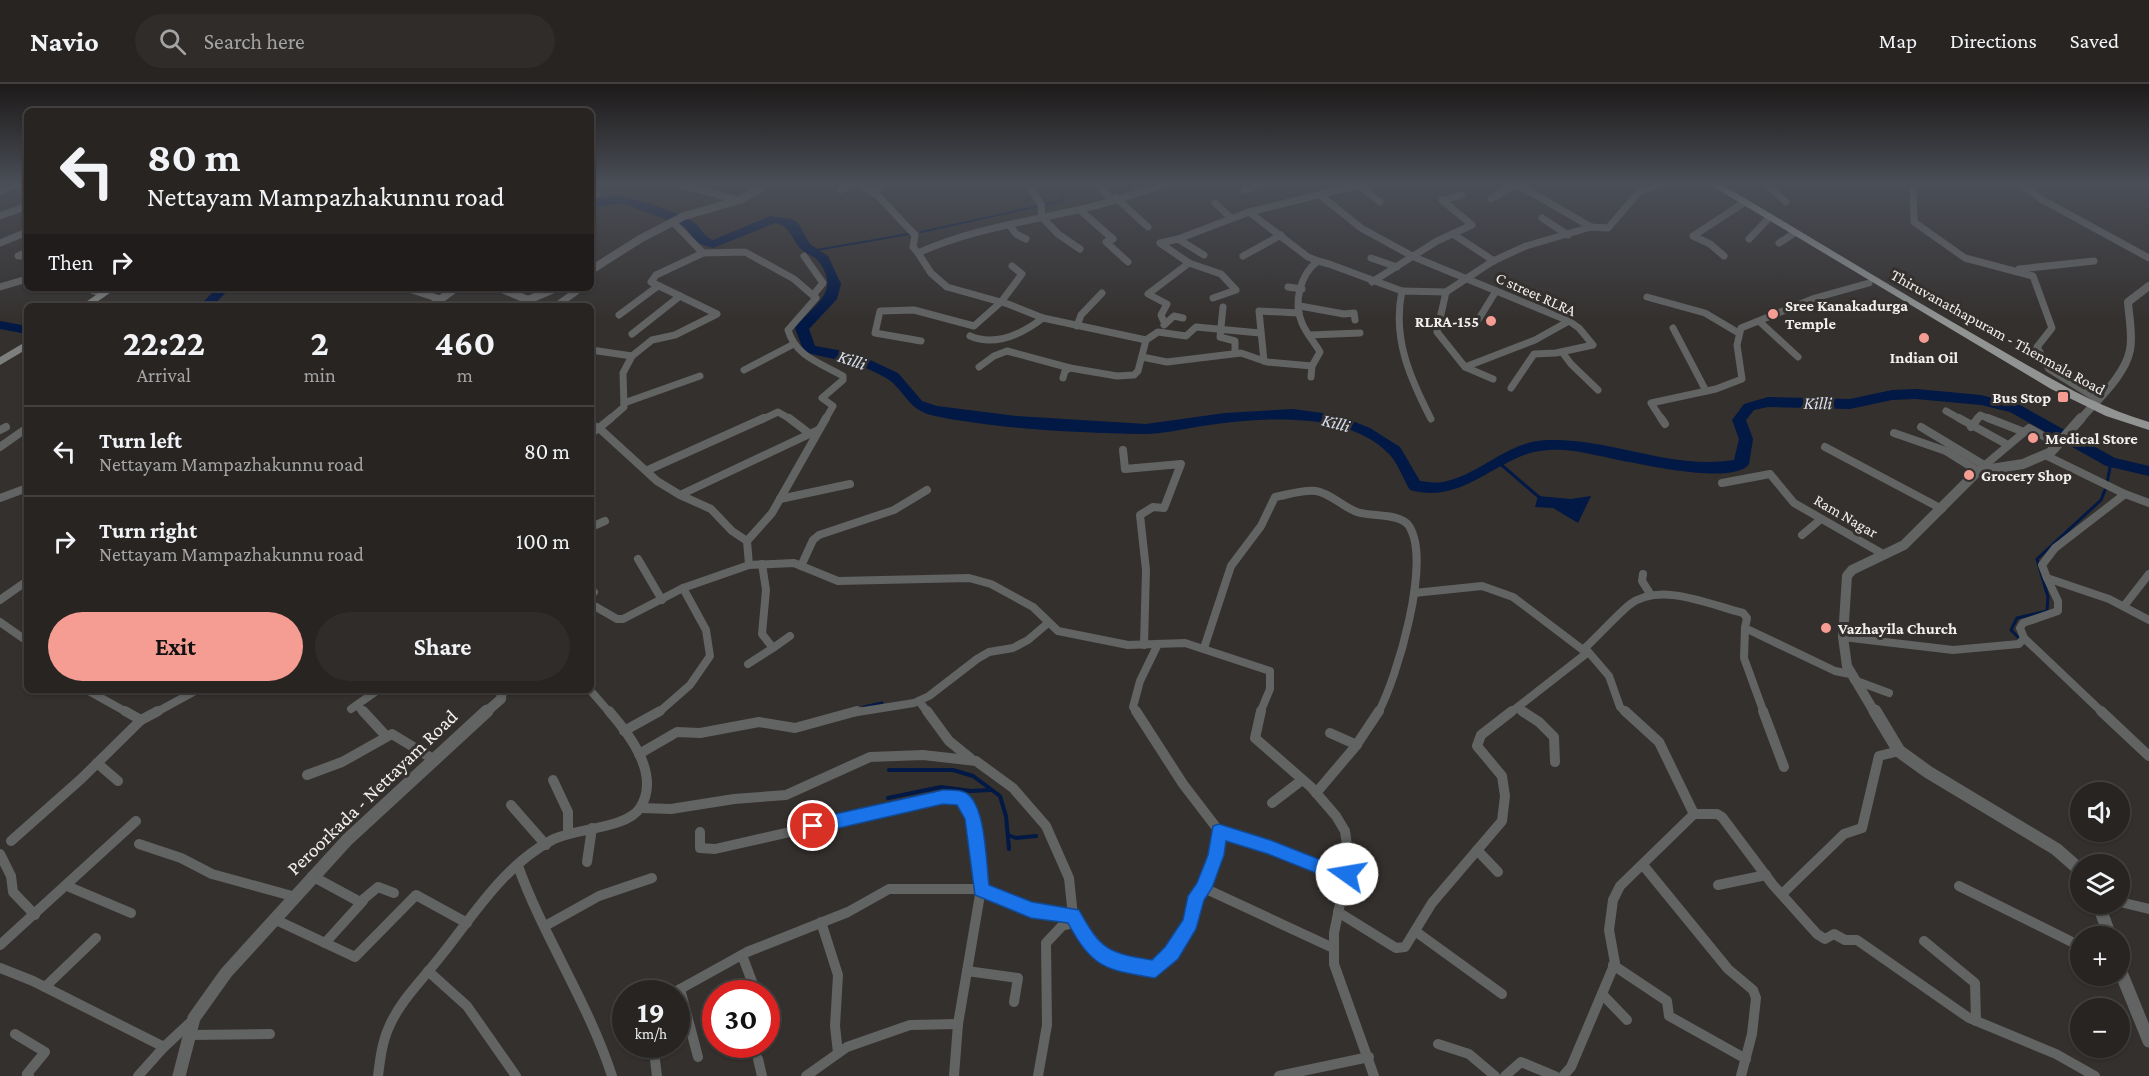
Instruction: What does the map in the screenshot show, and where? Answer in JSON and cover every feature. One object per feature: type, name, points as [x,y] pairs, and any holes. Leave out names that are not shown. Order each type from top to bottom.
[{"type":"main road","name":"Thiruvanathapuram - Thenmala Road","points":[[1785,229],[1869,283],[1898,298]]},
{"type":"main road","name":"Thiruvanathapuram - Thenmala Road","points":[[1792,229],[1898,298],[2075,400],[2094,402]]},
{"type":"main road","points":[[89,303],[107,291]]},
{"type":"main road","name":"Thiruvanathapuram - Thenmala Road","points":[[1941,323],[2094,402],[2149,426]]},
{"type":"main road","points":[[0,362],[23,347]]},
{"type":"street","points":[[594,268],[659,229]]},
{"type":"street","points":[[680,229],[703,253]]},
{"type":"street","points":[[909,229],[915,235],[912,247],[939,283],[1043,318],[1146,340]]},
{"type":"street","points":[[918,253],[938,244],[997,229]]},
{"type":"street","points":[[1012,229],[1026,239]]},
{"type":"street","points":[[1054,229],[1080,249]]},
{"type":"street","points":[[1102,229],[1113,239],[1106,242],[1128,262]]},
{"type":"street","points":[[1202,229],[1160,243],[1189,263],[1221,274],[1236,290],[1213,298]]},
{"type":"street","points":[[1273,229],[1308,257],[1372,282],[1402,291],[1446,292],[1494,261],[1526,246],[1584,229]]},
{"type":"street","name":"C street RLRA","points":[[1363,229],[1414,257],[1569,321],[1579,328],[1593,345],[1562,352],[1534,354],[1511,388]]},
{"type":"street","points":[[1372,282],[1431,244],[1462,229]]},
{"type":"street","points":[[1559,229],[1568,235]]},
{"type":"street","points":[[1703,229],[1693,236],[1710,244],[1724,256]]},
{"type":"street","points":[[1749,239],[1758,229]]},
{"type":"street","points":[[1924,229],[1965,258],[2033,276],[2052,328],[2037,347],[2049,369],[2094,402]]},
{"type":"street","points":[[2097,229],[2149,258]]},
{"type":"street","points":[[0,243],[24,233]]},
{"type":"street","points":[[1453,234],[1494,261]]},
{"type":"street","points":[[1779,243],[1793,234]]},
{"type":"street","points":[[1243,256],[1281,235]]},
{"type":"street","points":[[1178,239],[1203,255]]},
{"type":"street","points":[[747,541],[732,531],[711,509],[680,495],[657,481],[648,470],[620,450],[595,426],[624,407],[623,373],[633,356],[652,340],[675,335],[717,314],[651,282],[656,275],[703,253],[718,255],[743,251],[787,278],[801,282],[816,298],[809,308],[796,318],[788,330],[792,345],[804,357],[843,376],[840,384],[822,398],[833,406],[814,432],[772,513],[747,541],[749,566]]},
{"type":"street","points":[[804,256],[823,283],[814,294]]},
{"type":"street","points":[[1371,258],[1397,267]]},
{"type":"street","points":[[1311,377],[1312,366],[1320,352],[1309,335],[1300,310],[1306,271],[1318,261]]},
{"type":"street","points":[[2013,270],[2094,261]]},
{"type":"street","points":[[1165,324],[1161,315],[1167,304],[1148,294],[1189,263]]},
{"type":"street","points":[[921,340],[875,333],[880,311],[914,310],[974,326],[1001,302],[1022,274],[1012,266]]},
{"type":"street","points":[[0,287],[24,280]]},
{"type":"street","points":[[1737,332],[1815,298],[1869,283]]},
{"type":"street","points":[[620,315],[658,286]]},
{"type":"street","points":[[1894,433],[1946,451],[1981,468],[2023,464],[2049,454],[2120,373],[2130,350],[2128,302],[2149,286]]},
{"type":"street","points":[[1288,287],[1302,289]]},
{"type":"street","points":[[94,291],[102,294]]},
{"type":"street","points":[[415,291],[440,299]]},
{"type":"street","points":[[435,303],[452,291]]},
{"type":"street","points":[[507,291],[528,300],[550,291]]},
{"type":"street","points":[[560,303],[577,291]]},
{"type":"street","points":[[1402,291],[1398,306],[1399,339],[1412,383],[1431,419]]},
{"type":"street","points":[[1475,325],[1496,291]]},
{"type":"street","points":[[1446,292],[1437,332],[1465,367],[1493,379]]},
{"type":"street","points":[[1077,326],[1081,315],[1102,293]]},
{"type":"street","points":[[632,333],[680,296]]},
{"type":"street","points":[[1647,297],[1705,313],[1737,332]]},
{"type":"street","points":[[1223,307],[1219,329],[1220,338],[1235,341],[1235,353]]},
{"type":"street","points":[[1264,361],[1259,311],[1300,310],[1354,314],[1355,320]]},
{"type":"street","points":[[979,367],[994,356],[1007,351],[1070,368],[1117,376],[1132,376],[1138,371],[1146,340],[1174,316],[1183,318]]},
{"type":"street","points":[[970,336],[991,342],[1029,330],[1043,318]]},
{"type":"street","points":[[1465,367],[1535,340],[1569,321]]},
{"type":"street","points":[[1760,322],[1798,357]]},
{"type":"street","points":[[1158,332],[1186,336],[1196,327],[1260,333]]},
{"type":"street","points":[[1673,328],[1706,391]]},
{"type":"street","points":[[1665,424],[1651,403],[1706,391],[1742,379],[1741,357],[1736,342],[1737,332]]},
{"type":"street","points":[[1309,335],[1360,333]]},
{"type":"street","points":[[744,370],[792,345]]},
{"type":"street","points":[[594,350],[633,356]]},
{"type":"street","points":[[1562,352],[1570,367],[1588,375],[1598,390]]},
{"type":"street","points":[[1142,357],[1167,362],[1235,353],[1264,361],[1312,366]]},
{"type":"street","points":[[1063,378],[1065,371],[1070,368]]},
{"type":"street","points":[[624,403],[700,376]]},
{"type":"street","points":[[1946,411],[1971,427],[2008,445]]},
{"type":"street","points":[[648,470],[778,412],[814,432]]},
{"type":"street","points":[[1971,427],[1980,415],[2024,432]]},
{"type":"street","points":[[1922,427],[1981,468]]},
{"type":"street","points":[[2049,454],[2054,442],[2029,428],[1981,468],[1904,545],[1883,554],[1847,576],[1843,637],[1852,677],[1899,751],[1928,772],[2056,849],[2070,861]]},
{"type":"street","points":[[0,447],[24,430]]},
{"type":"street","points":[[680,495],[814,432]]},
{"type":"street","points":[[1825,447],[1942,509]]},
{"type":"street","points":[[1123,450],[1125,469],[1138,466],[1181,464],[1173,484],[1173,498],[1164,508],[1153,507],[1140,515],[1146,570],[1144,645]]},
{"type":"street","points":[[2049,454],[2119,491],[2149,503]]},
{"type":"street","name":"Ram Nagar","points":[[1722,483],[1770,474],[1794,503],[1883,554]]},
{"type":"street","points":[[780,499],[850,484]]},
{"type":"street","points":[[0,498],[24,489]]},
{"type":"street","points":[[801,566],[813,540],[819,536],[900,508],[917,500],[927,490]]},
{"type":"street","points":[[1204,648],[1231,566],[1261,526],[1270,503],[1279,496],[1316,491],[1358,512],[1406,522],[1411,529],[1415,570],[1414,593],[1408,628],[1386,696],[1357,745],[1316,793]]},
{"type":"street","points":[[2119,491],[2055,548],[2042,565],[2058,601],[2058,610],[2023,623],[2020,628],[2023,640],[2149,756]]},
{"type":"street","points":[[1802,535],[1821,519]]},
{"type":"street","points":[[594,526],[605,520]]},
{"type":"street","points":[[638,559],[648,572],[651,588],[662,600]]},
{"type":"street","points":[[762,564],[765,571],[766,594],[762,634],[773,648]]},
{"type":"street","points":[[594,606],[617,619],[623,619],[683,588],[749,566],[762,564],[801,566],[838,580],[975,579],[1033,607],[1048,624],[1058,631],[1115,643],[1144,645],[1185,643],[1270,671],[1272,676],[1257,720],[1255,738],[1337,814],[1350,848],[1331,947],[1334,964],[1374,1076]]},
{"type":"street","points":[[1643,574],[1642,580],[1651,596]]},
{"type":"street","points":[[2124,606],[2141,581],[2149,574]]},
{"type":"street","points":[[2047,578],[2124,606],[2149,620]]},
{"type":"street","points":[[0,600],[24,583]]},
{"type":"street","points":[[1414,593],[1482,586],[1513,597],[1587,653],[1606,672],[1620,707],[1659,742],[1694,813]]},
{"type":"street","points":[[624,730],[662,711],[678,699],[710,656],[709,639],[683,588]]},
{"type":"street","points":[[1587,653],[1586,645],[1606,626],[1631,604],[1651,596],[1676,596],[1743,613],[1747,618],[1744,658],[1784,766]]},
{"type":"street","points":[[0,622],[24,639]]},
{"type":"street","points":[[639,754],[677,732],[700,733],[759,722],[795,728],[857,711],[919,701],[983,656],[1028,640],[1048,624]]},
{"type":"street","points":[[1745,628],[1835,671],[1889,693]]},
{"type":"street","points":[[748,664],[789,636]]},
{"type":"street","points":[[1843,637],[1932,650],[2000,648],[2023,640]]},
{"type":"street","points":[[1158,644],[1140,681],[1133,707],[1182,784],[1219,831],[1346,878]]},
{"type":"street","points":[[1338,912],[1399,949],[1405,947],[1432,903],[1502,821],[1505,796],[1502,776],[1477,746],[1481,735],[1587,653]]},
{"type":"street","points":[[92,693],[141,720]]},
{"type":"street","points":[[11,841],[141,720],[191,693]]},
{"type":"street","points":[[374,693],[354,707],[386,736]]},
{"type":"street","name":"Peroorkada - Nettayam Road","points":[[179,1076],[194,1019],[219,982],[311,875],[386,800],[501,699],[502,693]]},
{"type":"street","points":[[593,693],[624,730],[639,754],[646,773],[641,808]]},
{"type":"street","points":[[919,701],[949,741],[1013,788],[1046,826],[1069,878],[1075,919],[1088,943],[1112,963],[1155,969],[1182,939],[1190,923],[1197,896],[1204,888],[1216,855],[1219,831]]},
{"type":"street","points":[[1516,708],[1539,722],[1554,737],[1555,762]]},
{"type":"street","points":[[1330,733],[1357,745]]},
{"type":"street","points":[[307,775],[342,762],[386,736],[396,736],[433,759]]},
{"type":"street","points":[[1782,894],[1844,834],[1862,828],[1879,756],[1899,751]]},
{"type":"street","points":[[378,1076],[390,1027],[407,998],[492,891],[546,844],[568,833],[612,825],[641,808],[671,809],[734,799],[786,795],[870,757],[923,755],[976,761]]},
{"type":"street","points":[[97,763],[118,782]]},
{"type":"street","points":[[552,780],[568,809],[571,822],[568,833]]},
{"type":"street","points":[[1272,803],[1302,780]]},
{"type":"street","points":[[700,832],[700,848],[715,849],[943,797],[961,798],[968,806],[973,819],[981,889],[958,1024],[954,1076]]},
{"type":"street","points":[[511,805],[546,844]]},
{"type":"street","points":[[1563,1076],[1571,1067],[1614,965],[1609,930],[1613,900],[1620,886],[1694,813]]},
{"type":"street","points":[[1694,813],[1719,815],[1818,937],[1825,939],[1834,934],[1846,941],[1857,940],[1976,1022],[2056,1054],[2095,1076]]},
{"type":"street","points":[[0,945],[136,821]]},
{"type":"street","points":[[587,862],[592,828]]},
{"type":"street","points":[[139,844],[181,858],[212,874],[292,896]]},
{"type":"street","points":[[1477,850],[1498,872]]},
{"type":"street","points":[[0,854],[11,876],[13,892],[35,915]]},
{"type":"street","points":[[1643,865],[1728,969],[1753,990],[1756,998],[1755,1015],[1741,1076]]},
{"type":"street","points":[[518,866],[530,899],[606,1053],[612,1076]]},
{"type":"street","points":[[311,875],[360,902],[363,901]]},
{"type":"street","points":[[1718,885],[1766,875]]},
{"type":"street","points":[[545,926],[600,896],[652,878]]},
{"type":"street","points":[[67,886],[131,913]]},
{"type":"street","points":[[1959,886],[2070,941]]},
{"type":"street","points":[[325,943],[378,887],[394,893]]},
{"type":"street","points":[[1204,888],[1331,947]]},
{"type":"street","points":[[690,984],[742,955],[848,912],[889,889],[981,889],[1031,910],[1075,919]]},
{"type":"street","points":[[274,919],[355,957],[416,895],[467,923]]},
{"type":"street","points":[[2130,904],[2149,909]]},
{"type":"street","points":[[1038,1076],[1047,1025],[1046,943],[1062,926],[1075,919]]},
{"type":"street","points":[[821,922],[838,975],[835,1026],[838,1053]]},
{"type":"street","points":[[1415,931],[1502,994]]},
{"type":"street","points":[[45,987],[96,938]]},
{"type":"street","points":[[1924,941],[1975,983],[1976,1022]]},
{"type":"street","points":[[742,955],[751,980]]},
{"type":"street","points":[[1614,965],[1667,1001],[1669,1016],[1746,1059]]},
{"type":"street","points":[[1,969],[45,987],[164,1047]]},
{"type":"street","points":[[428,971],[445,982],[475,1012],[516,1076]]},
{"type":"street","points":[[967,971],[1018,978],[1014,1002]]},
{"type":"street","points":[[2127,986],[2149,1041]]},
{"type":"street","points":[[1602,994],[1627,1020]]},
{"type":"street","points":[[138,1076],[194,1019]]},
{"type":"street","points":[[808,1075],[847,1047],[910,1026],[958,1024]]},
{"type":"street","points":[[15,1034],[45,1052],[27,1074],[29,1076]]},
{"type":"street","points":[[190,1035],[270,1034]]},
{"type":"street","points":[[690,1036],[698,1057]]},
{"type":"street","points":[[1438,1044],[1469,1054],[1495,1076]]},
{"type":"street","points":[[1279,1076],[1369,1057]]},
{"type":"street","points":[[655,1058],[657,1076]]},
{"type":"street","points":[[758,1059],[762,1076]]},
{"type":"street","points":[[1505,1076],[1521,1062],[1555,1076]]},
{"type":"water","points":[[1538,496],[1571,499],[1591,496],[1578,523],[1553,508],[1535,507]]},
{"type":"waterway","name":"Killi","points":[[693,229],[701,240],[713,244],[749,229]]},
{"type":"waterway","name":"Killi","points":[[796,229],[805,246],[824,259],[835,284],[832,296],[802,328],[809,349],[850,356],[893,376],[917,404],[935,411],[1016,421],[1146,429],[1225,418],[1293,414],[1337,420],[1365,431],[1395,451],[1415,486],[1439,488],[1460,483],[1519,451],[1547,445],[1596,449],[1693,468],[1717,468],[1741,464],[1746,439],[1739,420],[1749,407],[1768,402],[1850,404],[1892,395],[1916,394],[1981,400],[2015,408],[2111,462],[2149,471]]},
{"type":"waterway","points":[[921,232],[933,229]]},
{"type":"waterway","points":[[811,251],[909,234]]},
{"type":"waterway","name":"Killi","points":[[209,303],[221,291]]},
{"type":"waterway","name":"Killi","points":[[0,325],[24,329]]},
{"type":"waterway","points":[[1497,461],[1540,498]]},
{"type":"waterway","points":[[2107,483],[2111,462]]},
{"type":"waterway","points":[[2021,640],[2011,630],[2017,618],[2047,611],[2048,597],[2037,559],[2101,500],[2105,490]]},
{"type":"waterway","points":[[864,707],[882,703]]},
{"type":"waterway","points":[[889,770],[953,770],[973,776],[1000,796],[1006,816],[1009,849]]},
{"type":"waterway","points":[[888,798],[941,787],[971,791],[990,790]]},
{"type":"waterway","points":[[1008,835],[1016,838],[1036,836]]},
{"type":"place","name":"Sree Kanakadurga Temple","points":[[1773,314]]},
{"type":"place","name":"RLRA-155","points":[[1491,321]]},
{"type":"place","name":"Indian Oil","points":[[1924,338]]},
{"type":"place","name":"Bus Stop","points":[[2063,397]]},
{"type":"place","name":"Medical Store","points":[[2033,438]]},
{"type":"place","name":"Grocery Shop","points":[[1969,475]]},
{"type":"place","name":"Vazhayila Church","points":[[1826,628]]},
{"type":"route","points":[[813,826],[893,810],[943,797],[961,798],[968,806],[973,819],[981,889],[1031,910],[1069,914],[1073,916],[1088,943],[1112,963],[1155,969],[1172,953],[1190,923],[1197,896],[1204,888],[1211,871],[1219,831],[1346,878],[1347,874]]}]
